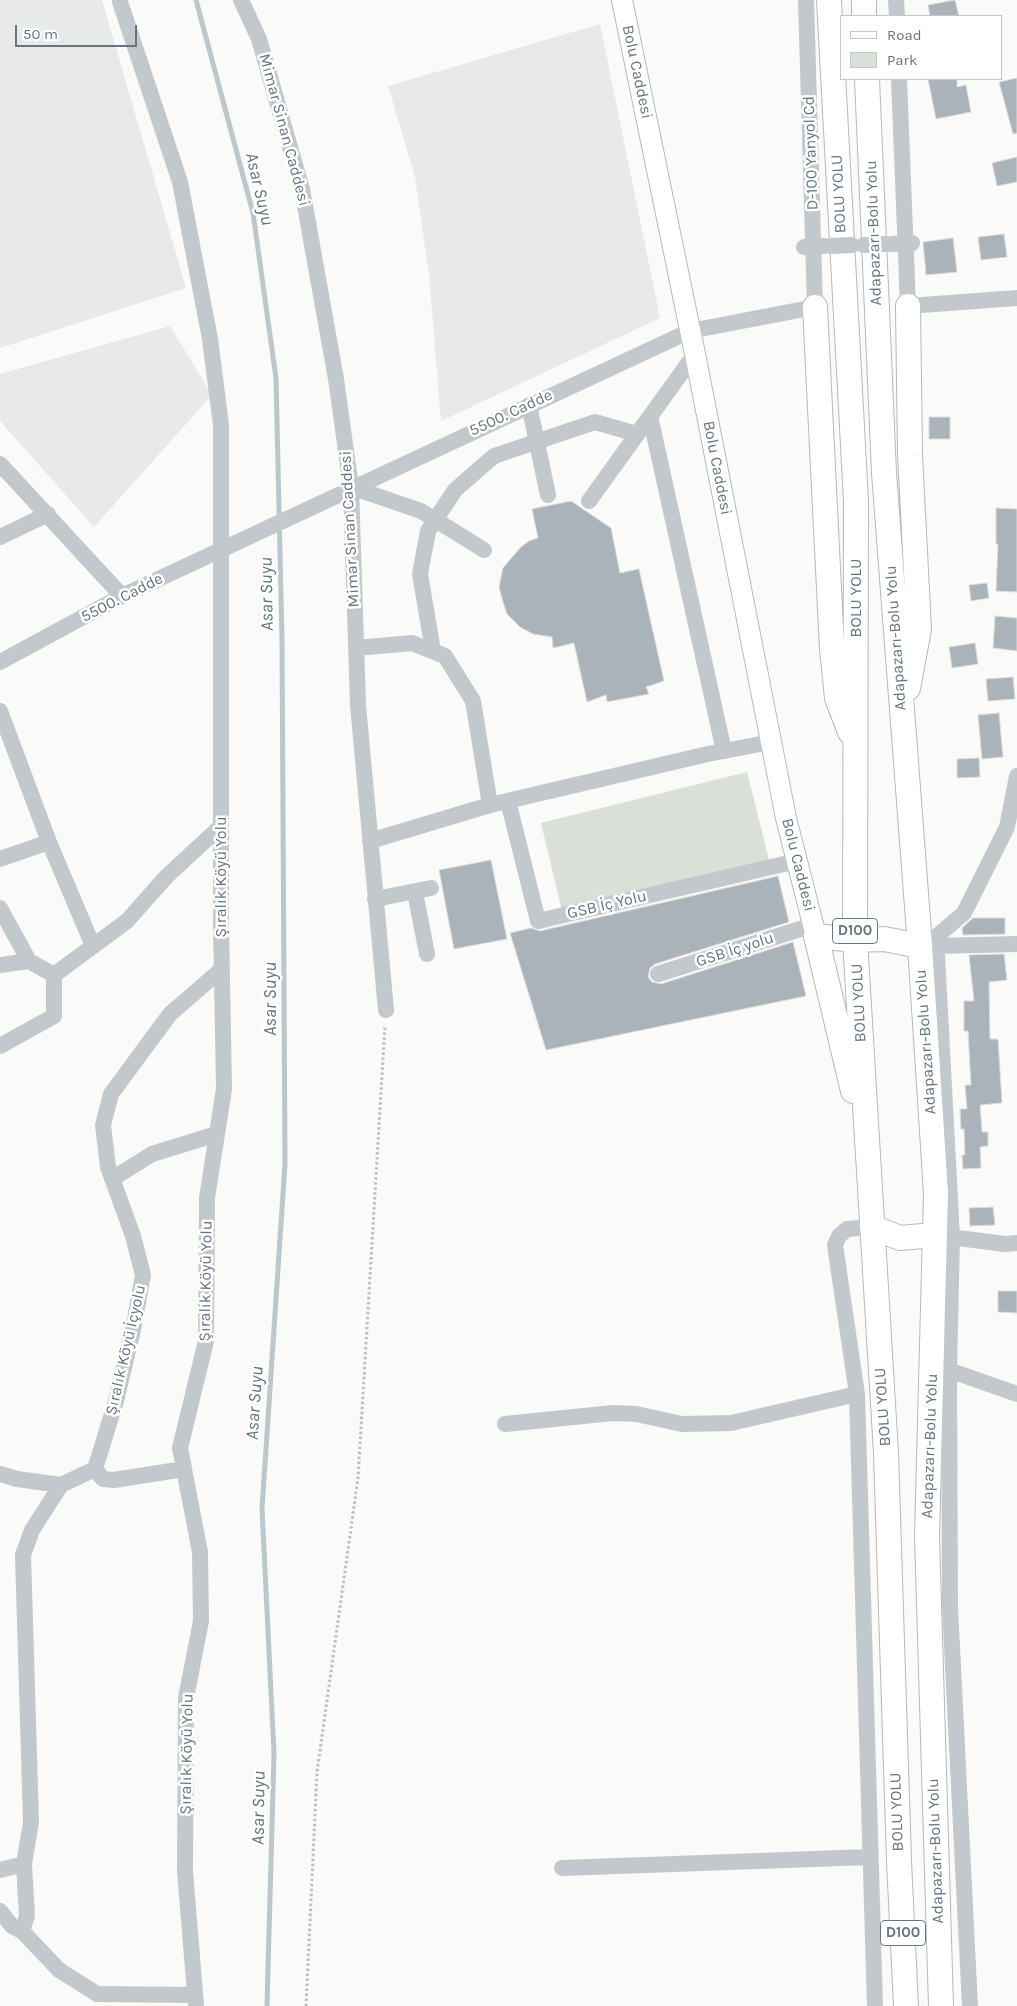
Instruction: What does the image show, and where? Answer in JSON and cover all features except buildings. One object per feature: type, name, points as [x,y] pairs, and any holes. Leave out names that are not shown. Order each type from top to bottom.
[{"type":"highway","name":"BOLU YOLU","points":[[829,0],[856,501],[855,940],[886,1453],[906,2006]]},
{"type":"highway","points":[[864,0],[864,15]]},
{"type":"highway","name":"Adapazarı-Bolu Yolu","points":[[867,80],[884,473],[902,719],[930,943],[936,1192],[943,1236],[941,1367],[927,1536],[941,2006]]},
{"type":"highway","points":[[816,306],[832,649],[837,698],[856,749]]},
{"type":"highway","points":[[902,719],[919,629],[910,455],[908,306]]},
{"type":"highway","points":[[868,1151],[814,930],[855,940],[884,939],[930,943]]},
{"type":"highway","points":[[872,1227],[900,1238],[943,1236]]},
{"type":"main road","name":"Bolu Caddesi","points":[[622,0],[695,354],[771,742],[814,930]]},
{"type":"street","name":"Mimar Sinan Caddesi","points":[[241,0],[259,39],[302,189],[336,379],[351,488],[356,648],[370,841],[386,1010]]},
{"type":"street","name":"D-100 Yanyol Cd","points":[[806,0],[816,306]]},
{"type":"street","points":[[896,0],[897,15]]},
{"type":"street","name":"Şıralık Köyü Yolu","points":[[120,2],[180,182],[209,329],[221,425],[221,826],[224,1089],[207,1198],[206,1341],[180,1448],[200,1552],[201,1621],[186,1698],[186,1871],[195,2000]]},
{"type":"street","points":[[899,80],[908,306],[1017,298]]},
{"type":"street","points":[[804,247],[912,243]]},
{"type":"street","name":"5500. Cadde","points":[[0,662],[122,596],[690,331],[816,306]]},
{"type":"street","points":[[589,501],[695,354]]},
{"type":"street","points":[[529,405],[548,495]]},
{"type":"street","points":[[650,416],[724,751]]},
{"type":"street","points":[[433,651],[420,574],[428,531],[455,490],[494,456],[595,422],[638,434]]},
{"type":"street","points":[[0,464],[122,596]]},
{"type":"street","points":[[351,488],[421,511],[484,550]]},
{"type":"street","points":[[0,537],[48,514]]},
{"type":"street","points":[[356,648],[412,643],[445,656],[472,701],[490,806]]},
{"type":"street","points":[[0,711],[49,842],[93,946]]},
{"type":"street","points":[[370,841],[508,801],[724,751],[771,742]]},
{"type":"street","points":[[930,943],[964,913],[1007,827],[1017,776]]},
{"type":"street","name":"GSB İç Yolu","points":[[508,801],[538,921],[797,861]]},
{"type":"street","points":[[54,975],[127,921],[166,877],[221,826]]},
{"type":"street","points":[[0,859],[49,842]]},
{"type":"street","points":[[375,899],[423,890],[427,954]]},
{"type":"street","points":[[0,908],[29,961],[54,975]]},
{"type":"street","name":"GSB İç yolu","points":[[658,974],[814,930]]},
{"type":"street","points":[[930,943],[1017,944]]},
{"type":"street","points":[[0,965],[29,961]]},
{"type":"street","name":"Şıralık Köyü İçyolu","points":[[95,1469],[116,1401],[133,1330],[143,1275],[133,1236],[108,1167],[102,1125],[111,1094],[170,1014],[222,969]]},
{"type":"street","points":[[0,1046],[54,1016],[54,975]]},
{"type":"street","points":[[112,1179],[152,1154],[217,1134]]},
{"type":"street","points":[[872,1227],[846,1229],[838,1236],[835,1245],[857,1394],[875,2006]]},
{"type":"street","points":[[943,1236],[1005,1244],[1017,1243]]},
{"type":"street","points":[[970,2006],[950,1606],[941,1367],[1017,1394]]},
{"type":"street","points":[[505,1424],[613,1413],[636,1414],[682,1424],[731,1423],[857,1394]]},
{"type":"street","points":[[22,1931],[28,1916],[24,1864],[31,1822],[23,1555],[32,1530],[61,1485],[95,1469],[104,1479],[114,1480],[184,1469]]},
{"type":"street","points":[[0,1474],[17,1479],[61,1485]]},
{"type":"street","points":[[562,1868],[870,1857]]},
{"type":"street","points":[[0,1870],[24,1864]]},
{"type":"street","points":[[0,1911],[12,1926],[22,1931],[59,1970],[97,1994],[195,2000]]},
{"type":"path","points":[[306,2006],[317,1772],[358,1478],[386,1010]]},
{"type":"shaded area","points":[[0,0],[102,0],[186,288],[0,348]]},
{"type":"shaded area","points":[[600,24],[660,318],[441,421],[429,275],[415,177],[388,86]]},
{"type":"shaded area","points":[[170,326],[212,395],[94,527],[0,421],[0,374]]},
{"type":"green space","points":[[747,772],[769,860],[562,911],[541,823]]},
{"type":"waterway","name":"Asar Suyu","points":[[196,0],[253,213],[276,378],[282,639],[285,1164],[262,1509],[274,1753],[267,2006]]}]
